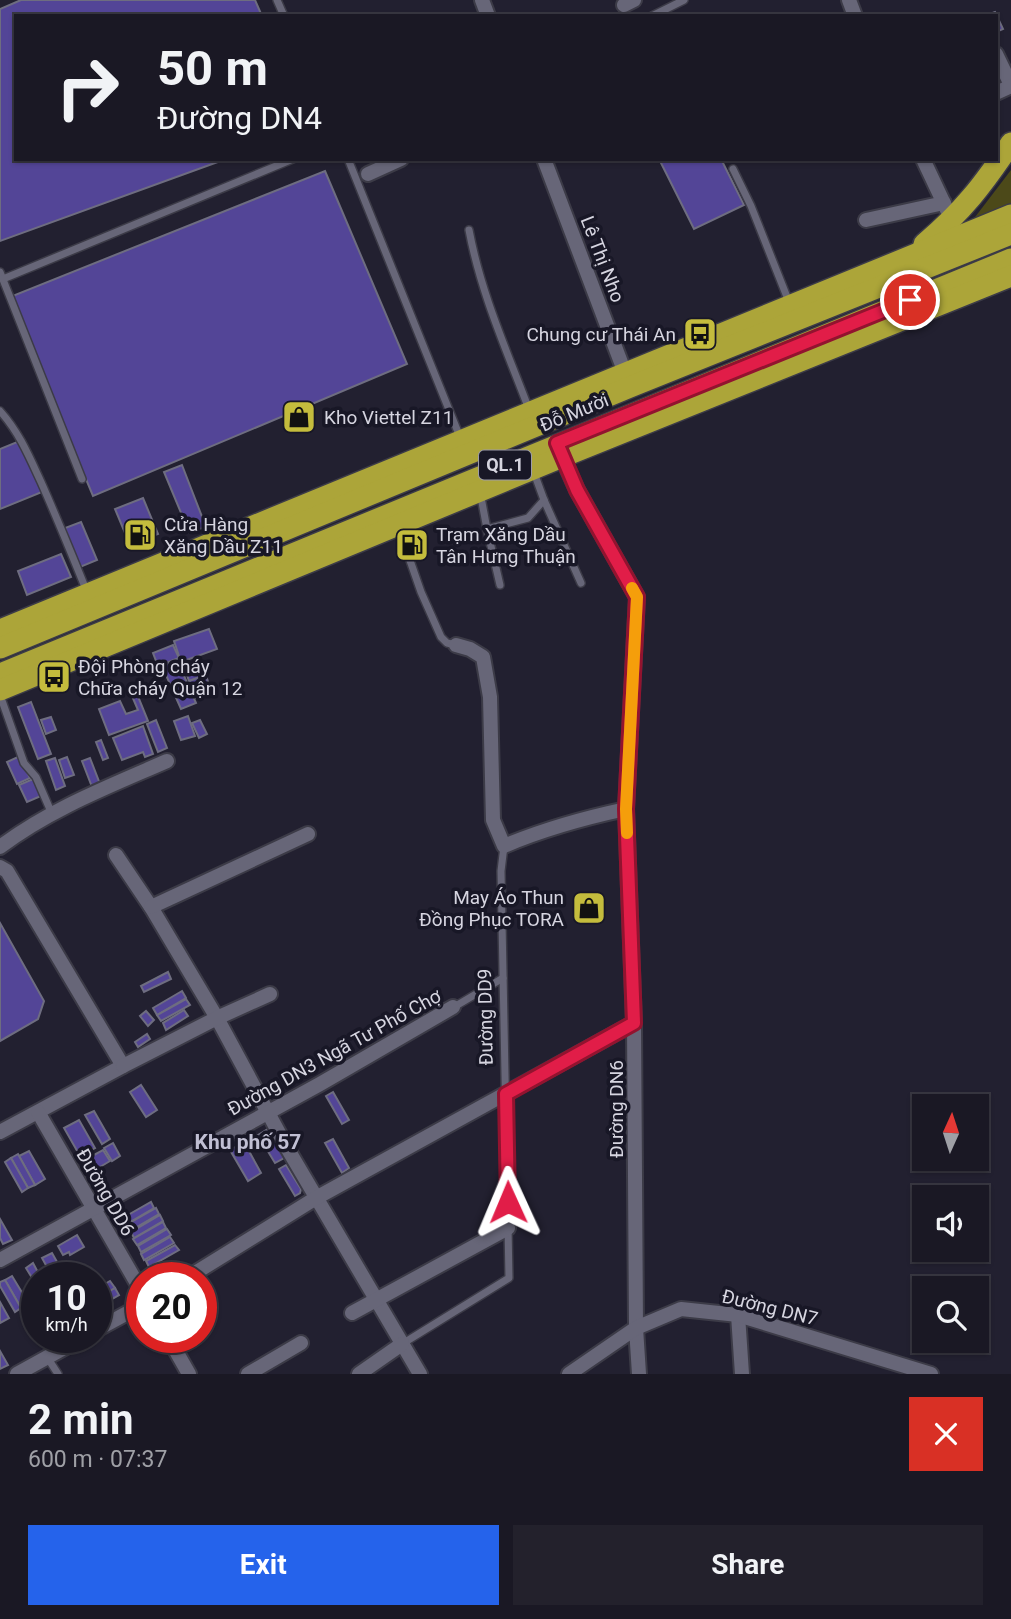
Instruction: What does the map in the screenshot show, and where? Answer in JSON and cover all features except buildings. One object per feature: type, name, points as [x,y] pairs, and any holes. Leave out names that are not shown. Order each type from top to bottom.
[{"type":"highway","points":[[859,295],[904,260],[948,212],[973,198],[1011,143]]},
{"type":"highway","name":"Đỗ Mười","points":[[0,648],[628,380],[791,306],[1011,215]]},
{"type":"highway","name":"Đỗ Mười","points":[[0,630],[530,412],[628,380],[859,295],[1011,234]]},
{"type":"highway","points":[[904,260],[957,256]]},
{"type":"highway","name":"Đỗ Mười","points":[[0,693],[480,492],[533,469],[560,450],[1011,258]]},
{"type":"highway","name":"Đỗ Mười","points":[[0,674],[560,450],[1011,276]]},
{"type":"street","points":[[998,58],[1011,85]]},
{"type":"street","points":[[368,174],[397,161]]},
{"type":"street","name":"Lê Thị Nho","points":[[545,161],[628,380]]},
{"type":"street","points":[[866,220],[948,212],[924,161]]},
{"type":"street","name":"Đường DN6","points":[[560,450],[577,490],[637,597],[626,809],[634,1023],[636,1328],[639,1374]]},
{"type":"street","points":[[456,645],[483,657],[490,697],[493,820],[504,846],[536,832],[626,809]]},
{"type":"street","points":[[0,847],[25,828],[52,814],[167,761]]},
{"type":"street","points":[[151,906],[308,834]]},
{"type":"street","points":[[117,855],[151,906],[217,1018],[267,1113],[419,1374]]},
{"type":"street","points":[[0,867],[7,872],[123,1066]]},
{"type":"street","points":[[0,1132],[217,1018],[270,995]]},
{"type":"street","name":"Đường DN3 Ngã Tư Phố Chợ","points":[[0,1260],[453,1007]]},
{"type":"street","points":[[213,1262],[316,1198],[634,1023]]},
{"type":"street","name":"Đường DD6","points":[[38,1112],[126,1265]]},
{"type":"street","points":[[352,1313],[375,1298],[508,1228]]},
{"type":"street","name":"Đường DN7","points":[[569,1374],[636,1328],[681,1310],[738,1315],[931,1374]]},
{"type":"street","points":[[738,1315],[742,1374]]},
{"type":"street","points":[[248,1374],[301,1343]]},
{"type":"street","points":[[359,1374],[402,1344]]},
{"type":"street","points":[[17,1374],[54,1353]]},
{"type":"street","points":[[177,1353],[189,1374]]},
{"type":"lane","points":[[656,14],[684,0]]},
{"type":"lane","points":[[82,479],[1,276],[288,161]]},
{"type":"lane","points":[[349,161],[462,441]]},
{"type":"lane","points":[[733,169],[751,206],[791,306]]},
{"type":"lane","points":[[469,230],[476,266],[491,313],[530,412]]},
{"type":"lane","points":[[0,411],[11,422],[22,440],[88,593]]},
{"type":"lane","points":[[533,469],[581,583]]},
{"type":"lane","points":[[480,492],[500,585]]},
{"type":"lane","points":[[487,528],[528,518],[544,500]]},
{"type":"lane","points":[[398,525],[421,592],[441,637],[447,643],[456,645]]},
{"type":"lane","points":[[0,693],[20,754],[36,777],[52,814]]},
{"type":"lane","name":"Đường DD9","points":[[402,1344],[509,1278],[501,871],[504,846]]},
{"type":"lane","name":"Đường DN3 Ngã Tư Phố Chợ","points":[[453,1007],[503,978]]},
{"type":"lane","points":[[47,1357],[58,1374]]},
{"type":"shaded area","points":[[1011,170],[1011,207],[969,225]]},
{"type":"slow traffic","points":[[627,833],[637,597],[632,588]]},
{"type":"place","name":"Chung cư Thái An","points":[[700,334]]},
{"type":"place","name":"Kho Viettel Z11","points":[[299,417]]},
{"type":"place","name":"Cửa Hàng Xăng Dầu Z11","points":[[140,535]]},
{"type":"place","name":"Trạm Xăng Dầu Tân Hưng Thuận","points":[[412,545]]},
{"type":"place","name":"Đội Phòng cháy Chữa cháy Quận 12","points":[[54,677]]},
{"type":"place","name":"May Áo Thun Đồng Phục TORA","points":[[589,908]]},
{"type":"district","name":"Khu phố 57","points":[[248,1142]]},
{"type":"route","points":[[508,1202],[506,1094],[634,1023],[626,809],[637,597],[577,490],[557,443],[910,300]]}]
